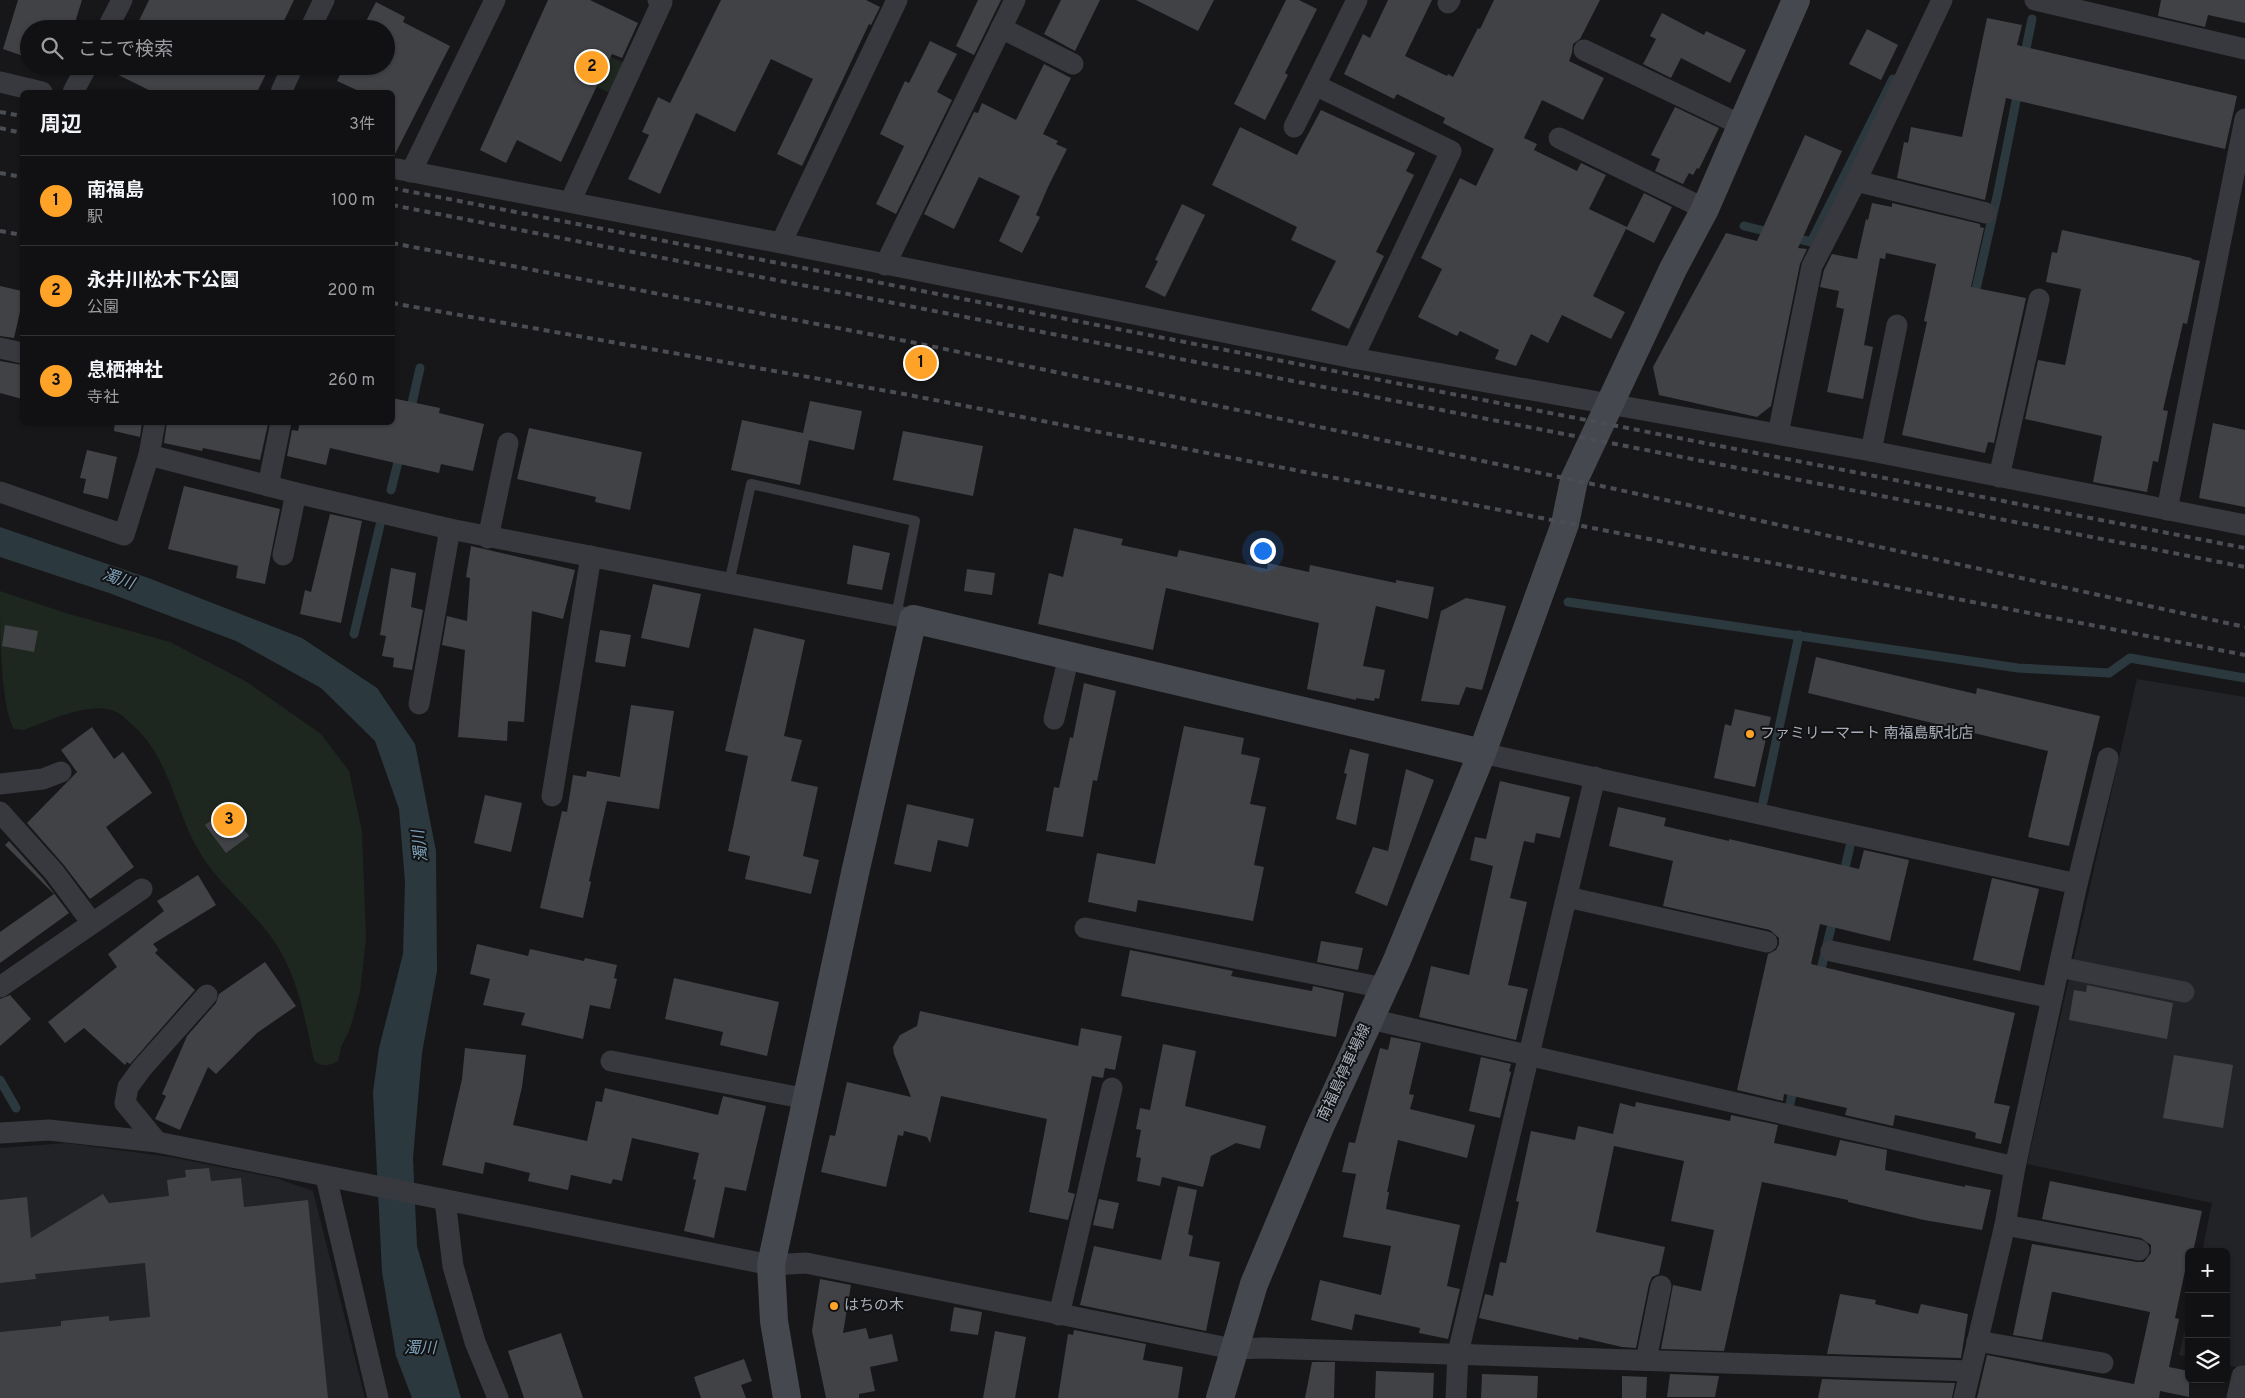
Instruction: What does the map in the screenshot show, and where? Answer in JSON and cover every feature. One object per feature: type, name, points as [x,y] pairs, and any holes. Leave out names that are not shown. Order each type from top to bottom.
[{"type":"street","points":[[112,20],[122,0]]},
{"type":"street","points":[[314,20],[324,0]]},
{"type":"street","points":[[494,0],[402,170],[781,243],[1353,358],[1871,451],[2245,525]]},
{"type":"street","points":[[570,202],[662,2],[658,0]]},
{"type":"street","points":[[781,243],[897,0]]},
{"type":"street","points":[[885,265],[1015,0]]},
{"type":"street","points":[[1294,127],[1357,0]]},
{"type":"street","name":"南福島停車場線","points":[[1220,1398],[1233,1349],[1254,1284],[1320,1127],[1384,988],[1482,753],[1565,524],[1574,480],[1609,403],[1705,209],[1796,0]]},
{"type":"street","points":[[1778,434],[1812,266],[1856,181],[1942,0]]},
{"type":"street","points":[[2035,0],[2245,49]]},
{"type":"street","points":[[1001,28],[1073,64]]},
{"type":"street","points":[[1584,50],[1741,125]]},
{"type":"street","points":[[74,90],[82,75]]},
{"type":"street","points":[[282,90],[289,75]]},
{"type":"street","points":[[0,82],[34,90]]},
{"type":"street","points":[[1315,85],[1451,151],[1353,358]]},
{"type":"street","points":[[2167,510],[2245,119]]},
{"type":"street","points":[[1559,138],[1705,209]]},
{"type":"street","points":[[1856,181],[1986,213]]},
{"type":"street","points":[[1999,476],[2039,299]]},
{"type":"street","points":[[1871,451],[1897,325]]},
{"type":"street","points":[[0,348],[20,353]]},
{"type":"street","points":[[0,492],[124,535],[149,455],[155,425]]},
{"type":"street","points":[[268,486],[280,425]]},
{"type":"street","points":[[488,538],[508,443]]},
{"type":"street","points":[[149,455],[450,530],[905,618],[1482,753],[2078,884]]},
{"type":"street","points":[[283,555],[296,493]]},
{"type":"street","points":[[419,704],[450,530]]},
{"type":"street","points":[[552,796],[591,556]]},
{"type":"street","points":[[787,1398],[774,1321],[771,1265],[855,873],[905,618]]},
{"type":"street","points":[[1054,719],[1068,656]]},
{"type":"street","points":[[1964,1398],[2005,1225],[2015,1167],[2052,998],[2108,758]]},
{"type":"street","points":[[0,784],[43,779],[61,772]]},
{"type":"street","points":[[1456,1398],[1458,1353],[1595,777]]},
{"type":"street","points":[[0,812],[54,872],[92,924]]},
{"type":"street","points":[[0,987],[142,889]]},
{"type":"street","points":[[1566,897],[1767,942]]},
{"type":"street","points":[[1085,928],[1384,988]]},
{"type":"street","points":[[1830,951],[2052,998]]},
{"type":"street","points":[[2059,967],[2184,992]]},
{"type":"street","points":[[157,1142],[125,1103],[128,1087],[142,1068],[207,995]]},
{"type":"street","points":[[1370,1019],[2015,1167]]},
{"type":"street","points":[[611,1061],[807,1099]]},
{"type":"street","points":[[1059,1315],[1112,1088]]},
{"type":"street","points":[[0,1133],[49,1130],[157,1142],[368,1186],[771,1265],[806,1263],[1233,1349],[1264,1348],[1458,1353],[1734,1365],[1970,1371]]},
{"type":"street","points":[[326,1177],[378,1398]]},
{"type":"street","points":[[436,1198],[475,1342],[498,1398]]},
{"type":"street","points":[[2005,1225],[2139,1250]]},
{"type":"street","points":[[1646,1360],[1662,1286]]},
{"type":"street","points":[[1977,1341],[2103,1363]]},
{"type":"street","points":[[2237,1398],[2242,1376]]},
{"type":"lane","points":[[729,583],[751,484],[914,520],[905,618]]},
{"type":"shaded area","points":[[575,40],[624,63],[610,93],[560,70]]},
{"type":"shaded area","points":[[0,591],[69,614],[170,642],[247,682],[321,734],[349,771],[362,832],[366,939],[360,992],[350,1029],[341,1047],[338,1061],[326,1065],[314,1061],[300,998],[286,962],[278,947],[258,920],[223,883],[202,856],[185,822],[163,768],[143,735],[120,714],[114,711],[93,708],[69,713],[24,730],[14,729],[9,717],[3,683]]},
{"type":"shaded area","points":[[2137,679],[2245,697],[2245,1369],[2230,1366],[2230,1248],[2203,1248],[2212,1203],[2027,1164]]},
{"type":"shaded area","points":[[66,1143],[170,1157],[276,1178],[313,1191],[365,1398],[0,1398],[0,1148]]},
{"type":"shaded area","points":[[2185,1329],[2185,1356],[2179,1355]]},
{"type":"water","name":"濁川","points":[[0,527],[151,579],[302,638],[377,688],[415,744],[436,851],[437,971],[422,1053],[413,1158],[417,1246],[461,1398],[412,1398],[396,1356],[382,1272],[373,1092],[379,1048],[403,954],[405,882],[399,809],[375,741],[321,688],[236,641],[109,593],[0,557]]},
{"type":"building","points":[[18,0],[82,0],[76,20],[20,20],[20,55],[3,49]]},
{"type":"building","points":[[149,0],[294,0],[284,20],[139,20]]},
{"type":"building","points":[[548,0],[590,0],[638,23],[622,58],[612,54],[561,162],[517,140],[506,163],[480,150]]},
{"type":"building","points":[[721,0],[866,0],[880,7],[871,25],[869,24],[802,166],[777,154],[813,79],[771,59],[735,132],[696,113],[660,194],[628,179],[649,135],[642,132],[658,97],[670,103]]},
{"type":"building","points":[[978,0],[1001,0],[974,55],[956,46]]},
{"type":"building","points":[[1061,0],[1100,0],[1075,51],[1044,34]]},
{"type":"building","points":[[1136,0],[1214,0],[1198,31]]},
{"type":"building","points":[[1286,0],[1299,0],[1317,9],[1285,73],[1288,75],[1265,120],[1234,104]]},
{"type":"building","points":[[1388,0],[1432,0],[1405,56],[1453,77],[1494,0],[1600,0],[1580,39],[1573,44],[1569,61],[1604,78],[1583,120],[1542,100],[1524,138],[1537,144],[1534,150],[1577,171],[1581,163],[1606,175],[1589,209],[1627,227],[1644,193],[1672,207],[1654,243],[1626,229],[1593,296],[1625,312],[1611,339],[1562,315],[1548,343],[1531,334],[1516,366],[1495,359],[1499,350],[1460,331],[1457,336],[1418,317],[1442,269],[1421,258],[1460,178],[1476,186],[1494,149],[1443,123],[1445,118],[1397,94],[1394,99],[1344,74],[1363,34],[1370,38]]},
{"type":"building","points":[[2161,0],[2245,0],[2245,23],[2208,15],[2205,27],[2158,16]]},
{"type":"building","points":[[376,2],[405,17],[403,22],[450,46],[395,154],[395,90],[357,90],[337,81],[340,75],[395,75],[395,20],[367,20]]},
{"type":"building","points":[[1662,13],[1704,35],[1706,31],[1746,50],[1730,83],[1681,58],[1671,78],[1643,64],[1656,39],[1650,36]]},
{"type":"building","points":[[1987,18],[2022,25],[2017,45],[2237,96],[2225,149],[2006,98],[1985,200],[1897,178],[1904,142],[1908,143],[1911,127],[1962,137]]},
{"type":"building","points":[[1867,29],[1898,45],[1881,80],[1849,64]]},
{"type":"building","points":[[930,41],[957,54],[937,92],[952,100],[896,214],[876,204],[904,146],[880,134],[905,81],[909,83]]},
{"type":"building","points":[[1044,64],[1071,78],[1043,134],[1058,141],[1056,144],[1067,149],[1048,187],[1036,215],[1040,217],[1022,253],[999,241],[1020,196],[979,177],[954,229],[924,214],[974,112],[978,113],[982,103],[1016,120]]},
{"type":"building","points":[[118,75],[266,75],[258,90],[149,90]]},
{"type":"building","points":[[1675,107],[1719,128],[1699,169],[1697,168],[1693,175],[1689,173],[1683,184],[1655,171],[1660,159],[1651,155]]},
{"type":"building","points":[[1321,110],[1415,153],[1406,171],[1414,175],[1376,252],[1384,256],[1349,329],[1311,310],[1336,261],[1291,240],[1297,227],[1212,185],[1240,127],[1297,155]]},
{"type":"building","points":[[1805,135],[1842,151],[1798,248],[1807,249],[1800,264],[1771,406],[1757,417],[1659,395],[1653,367],[1726,233],[1757,241]]},
{"type":"building","points":[[1872,203],[1892,207],[1892,203],[1980,224],[1980,227],[1984,228],[1971,287],[2026,298],[1994,443],[1988,442],[1985,453],[1902,435],[1927,322],[1924,321],[1936,264],[1886,253],[1885,259],[1880,258],[1864,345],[1873,347],[1863,399],[1827,392],[1844,309],[1836,307],[1839,291],[1820,287],[1824,270],[1832,254],[1857,259],[1866,219],[1868,220]]},
{"type":"building","points":[[1182,204],[1205,215],[1165,297],[1145,287],[1158,261],[1155,260]]},
{"type":"building","points":[[2062,230],[2200,261],[2187,324],[2183,323],[2163,410],[2168,411],[2158,462],[2153,461],[2147,492],[2093,482],[2102,436],[2025,419],[2038,360],[2065,365],[2081,289],[2046,282],[2052,252],[2057,253]]},
{"type":"building","points":[[0,286],[20,291],[20,312],[14,338],[0,336]]},
{"type":"building","points":[[0,361],[20,365],[20,398],[0,393]]},
{"type":"building","points":[[395,399],[440,408],[439,413],[484,424],[473,471],[441,464],[439,473],[330,448],[326,465],[287,456],[292,430],[298,431],[299,425],[395,425]]},
{"type":"building","points":[[810,401],[862,411],[854,450],[809,440],[800,485],[731,470],[742,420],[803,433]]},
{"type":"building","points":[[2213,423],[2245,430],[2245,507],[2199,498]]},
{"type":"building","points":[[115,425],[142,425],[140,437],[114,431]]},
{"type":"building","points":[[167,425],[268,425],[260,460],[203,448],[202,451],[164,443]]},
{"type":"building","points":[[529,428],[642,452],[630,510],[595,502],[596,497],[517,479]]},
{"type":"building","points":[[903,431],[983,446],[973,496],[893,480]]},
{"type":"building","points":[[87,450],[117,457],[108,499],[83,493],[86,479],[80,478]]},
{"type":"building","points":[[184,486],[280,509],[265,584],[236,578],[238,566],[168,549]]},
{"type":"building","points":[[330,514],[362,521],[341,623],[300,614],[305,590],[311,592]]},
{"type":"building","points":[[1074,528],[1123,539],[1121,545],[1177,557],[1179,550],[1267,569],[1268,563],[1309,572],[1310,565],[1396,583],[1396,580],[1434,587],[1428,619],[1376,606],[1363,666],[1385,670],[1379,699],[1375,698],[1374,701],[1356,698],[1356,700],[1307,689],[1319,623],[1166,588],[1153,650],[1038,624],[1049,573],[1063,577]]},
{"type":"building","points":[[853,545],[890,553],[882,590],[847,584]]},
{"type":"building","points":[[471,546],[575,570],[563,619],[532,611],[524,722],[508,721],[507,741],[458,737],[465,650],[442,645],[447,616],[467,621],[470,578],[466,577]]},
{"type":"building","points":[[391,568],[416,573],[411,607],[423,610],[412,670],[393,667],[394,658],[382,656],[386,636],[380,635]]},
{"type":"building","points":[[967,569],[995,573],[992,595],[964,591]]},
{"type":"building","points":[[653,584],[701,594],[689,648],[641,638]]},
{"type":"building","points":[[1466,598],[1506,606],[1482,690],[1466,687],[1459,705],[1421,701],[1441,611]]},
{"type":"building","points":[[5,625],[38,631],[34,652],[2,646]]},
{"type":"building","points":[[754,628],[805,640],[784,736],[802,740],[791,781],[818,787],[803,856],[819,860],[811,894],[745,879],[750,856],[728,851],[748,756],[725,751]]},
{"type":"building","points":[[600,630],[631,635],[625,667],[595,662]]},
{"type":"building","points":[[1816,657],[1976,694],[1977,688],[2100,716],[2069,846],[2028,837],[2048,751],[1808,693]]},
{"type":"building","points":[[1084,683],[1116,691],[1097,781],[1093,780],[1083,837],[1046,831],[1054,787],[1059,788],[1070,737],[1073,738]]},
{"type":"building","points":[[631,705],[674,711],[659,809],[607,801],[589,881],[591,882],[583,918],[540,908],[562,811],[567,812],[573,775],[586,777],[587,771],[620,777]]},
{"type":"building","points":[[1735,709],[1771,717],[1755,787],[1714,778],[1725,724],[1731,726]]},
{"type":"building","points":[[1184,726],[1244,738],[1241,754],[1260,758],[1250,804],[1266,807],[1254,865],[1264,867],[1253,921],[1138,900],[1136,912],[1088,902],[1097,853],[1155,864]]},
{"type":"building","points":[[92,727],[114,759],[123,752],[152,793],[106,827],[134,867],[90,899],[63,864],[27,823],[77,772],[61,750]]},
{"type":"building","points":[[1350,749],[1369,754],[1356,825],[1336,819],[1347,774],[1344,773]]},
{"type":"building","points":[[1406,769],[1434,780],[1387,906],[1355,893],[1373,847],[1388,851]]},
{"type":"building","points":[[1500,781],[1570,797],[1560,838],[1536,833],[1534,843],[1524,841],[1510,898],[1527,902],[1508,985],[1528,989],[1516,1040],[1419,1017],[1431,966],[1469,975],[1493,866],[1470,860],[1475,837],[1486,839]]},
{"type":"building","points":[[485,795],[522,803],[511,852],[474,843]]},
{"type":"building","points":[[907,804],[974,819],[968,847],[938,840],[931,872],[894,864]]},
{"type":"building","points":[[1618,807],[1666,818],[1664,826],[1859,869],[1864,850],[1909,860],[1890,941],[1820,924],[1811,964],[2015,1013],[1994,1103],[2010,1106],[2001,1144],[1975,1138],[1976,1133],[1971,1131],[1895,1115],[1893,1126],[1845,1115],[1847,1108],[1784,1094],[1783,1101],[1737,1090],[1768,954],[1776,950],[1779,938],[1770,930],[1663,906],[1673,861],[1609,846]]},
{"type":"building","points":[[227,808],[249,836],[226,853],[205,825]]},
{"type":"building","points":[[9,841],[44,880],[69,913],[0,963],[0,932],[54,894],[5,845]]},
{"type":"building","points":[[198,875],[216,905],[153,944],[158,950],[155,953],[195,990],[130,1064],[127,1062],[125,1065],[84,1028],[65,1043],[48,1022],[117,967],[108,954],[164,911],[157,901]]},
{"type":"building","points":[[1992,878],[2039,889],[2020,971],[1973,960]]},
{"type":"building","points":[[1321,941],[1363,948],[1358,970],[1317,962]]},
{"type":"building","points":[[477,944],[528,956],[530,949],[584,961],[585,958],[617,965],[614,978],[617,979],[610,1009],[590,1005],[583,1039],[521,1025],[525,1013],[483,1005],[490,979],[470,974]]},
{"type":"building","points":[[1130,950],[1233,971],[1231,976],[1312,991],[1313,986],[1344,993],[1336,1037],[1121,996]]},
{"type":"building","points":[[265,962],[296,1006],[257,1033],[216,1074],[208,1067],[180,1130],[155,1119],[166,1096],[162,1094],[187,1036],[216,1003],[219,994]]},
{"type":"building","points":[[674,978],[779,1002],[767,1056],[720,1045],[723,1032],[665,1019]]},
{"type":"building","points":[[2087,985],[2173,1003],[2167,1039],[2069,1020],[2074,990],[2086,992]]},
{"type":"building","points":[[10,995],[31,1019],[0,1046],[0,999]]},
{"type":"building","points":[[920,1011],[1078,1046],[1081,1028],[1122,1036],[1115,1070],[1105,1068],[1103,1078],[1092,1076],[1068,1192],[1075,1194],[1068,1220],[1029,1212],[1047,1119],[941,1096],[930,1143],[927,1137],[904,1131],[903,1136],[898,1135],[886,1187],[821,1172],[830,1135],[835,1136],[847,1082],[911,1097],[893,1047],[900,1035],[917,1026]]},
{"type":"building","points":[[1391,1037],[1421,1043],[1409,1094],[1414,1095],[1410,1109],[1475,1125],[1467,1158],[1398,1140],[1387,1192],[1389,1192],[1386,1209],[1460,1225],[1447,1286],[1460,1289],[1448,1339],[1419,1333],[1420,1328],[1355,1314],[1352,1330],[1311,1320],[1320,1280],[1381,1295],[1391,1246],[1343,1237],[1356,1174],[1342,1172],[1349,1142],[1355,1143],[1380,1048],[1388,1050]]},
{"type":"building","points":[[1163,1044],[1196,1051],[1185,1106],[1266,1126],[1260,1149],[1236,1143],[1211,1156],[1203,1187],[1162,1177],[1160,1186],[1137,1181],[1141,1158],[1136,1157],[1141,1130],[1136,1129],[1140,1108],[1150,1110]]},
{"type":"building","points":[[465,1048],[526,1055],[522,1087],[513,1125],[587,1141],[596,1101],[602,1102],[605,1088],[718,1115],[723,1096],[766,1106],[746,1191],[725,1187],[714,1238],[684,1231],[696,1180],[693,1179],[699,1153],[632,1138],[622,1181],[613,1179],[611,1184],[571,1175],[568,1190],[528,1181],[530,1173],[485,1162],[483,1174],[442,1165],[462,1079]]},
{"type":"building","points":[[2174,1055],[2233,1065],[2223,1128],[2163,1118]]},
{"type":"building","points":[[1481,1057],[1511,1064],[1509,1071],[1511,1072],[1500,1118],[1469,1111]]},
{"type":"building","points":[[1636,1102],[1730,1121],[1731,1115],[1778,1125],[1774,1143],[1836,1156],[1840,1140],[1887,1150],[1885,1170],[1965,1187],[1965,1185],[1991,1190],[1982,1230],[1924,1220],[1848,1202],[1848,1200],[1762,1182],[1724,1351],[1661,1349],[1673,1285],[1701,1291],[1714,1230],[1671,1221],[1684,1161],[1614,1146],[1596,1232],[1665,1247],[1659,1274],[1652,1277],[1649,1284],[1636,1348],[1622,1347],[1579,1337],[1578,1340],[1479,1318],[1485,1294],[1493,1296],[1500,1262],[1506,1263],[1519,1202],[1516,1201],[1531,1131],[1575,1140],[1578,1126],[1613,1134],[1620,1103],[1635,1107]]},
{"type":"building","points":[[209,1168],[211,1181],[241,1178],[244,1207],[308,1200],[328,1398],[0,1398],[0,1332],[61,1326],[61,1321],[109,1316],[109,1321],[150,1317],[145,1263],[35,1274],[36,1279],[0,1283],[0,1200],[27,1197],[31,1238],[103,1194],[109,1203],[169,1196],[167,1180],[186,1177],[185,1170]]},
{"type":"building","points":[[2050,1181],[2202,1211],[2194,1248],[2185,1248],[2185,1271],[2175,1318],[2179,1319],[2169,1367],[2185,1370],[2185,1383],[2189,1383],[2189,1397],[2160,1391],[2159,1398],[1977,1398],[1987,1355],[2134,1384],[2150,1312],[2052,1292],[2042,1340],[2013,1335],[2032,1244],[2137,1262],[2144,1262],[2151,1253],[2151,1245],[2141,1238],[2042,1219]]},
{"type":"building","points":[[1178,1186],[1197,1190],[1188,1234],[1193,1236],[1189,1256],[1220,1262],[1206,1331],[1080,1305],[1094,1246],[1161,1260]]},
{"type":"building","points":[[1099,1199],[1119,1203],[1113,1229],[1093,1225]]},
{"type":"building","points":[[820,1279],[851,1285],[843,1333],[866,1328],[869,1339],[892,1334],[898,1361],[870,1367],[875,1391],[859,1394],[859,1398],[826,1398],[812,1331]]},
{"type":"building","points":[[1840,1294],[1876,1300],[1875,1304],[1918,1314],[1921,1304],[1968,1314],[1961,1358],[1827,1354]]},
{"type":"building","points":[[954,1307],[982,1312],[978,1335],[950,1331]]},
{"type":"building","points":[[1074,1330],[1146,1344],[1143,1360],[1183,1367],[1178,1398],[1058,1398],[1068,1334],[1073,1335]]},
{"type":"building","points":[[995,1331],[1026,1337],[1015,1398],[983,1398]]},
{"type":"building","points":[[561,1333],[583,1398],[524,1398],[508,1351]]},
{"type":"building","points":[[744,1359],[752,1381],[741,1385],[746,1398],[701,1398],[694,1377]]},
{"type":"building","points":[[1312,1362],[1335,1362],[1334,1398],[1305,1398]]},
{"type":"building","points":[[1376,1371],[1434,1373],[1433,1398],[1375,1398]]},
{"type":"building","points":[[1482,1374],[1538,1376],[1537,1398],[1481,1398]]},
{"type":"building","points":[[1670,1374],[1719,1376],[1715,1397],[1667,1397]]},
{"type":"building","points":[[1622,1376],[1647,1377],[1646,1398],[1622,1398]]},
{"type":"building","points":[[1822,1379],[1955,1383],[1952,1398],[1818,1398]]},
{"type":"waterway","points":[[2024,58],[2032,19]]},
{"type":"waterway","points":[[1790,237],[1811,242],[1893,79]]},
{"type":"waterway","points":[[1974,298],[2018,91]]},
{"type":"waterway","points":[[1744,226],[1773,233]]},
{"type":"waterway","points":[[410,412],[420,368]]},
{"type":"waterway","points":[[391,490],[400,454]]},
{"type":"waterway","points":[[354,634],[380,525]]},
{"type":"waterway","points":[[1568,602],[2018,668],[2109,673],[2130,658],[2245,678]]},
{"type":"waterway","points":[[1763,802],[1799,635]]},
{"type":"waterway","points":[[1843,876],[1851,842]]},
{"type":"waterway","points":[[1819,978],[1834,915]]},
{"type":"waterway","points":[[0,1080],[16,1108]]},
{"type":"waterway","points":[[1789,1108],[1794,1086]]},
{"type":"railway","points":[[0,112],[20,116]]},
{"type":"railway","points":[[0,128],[20,133]]},
{"type":"railway","points":[[0,173],[20,177]]},
{"type":"railway","points":[[395,189],[2245,548]]},
{"type":"railway","points":[[395,206],[2245,567]]},
{"type":"railway","points":[[0,231],[20,235]]},
{"type":"railway","points":[[395,244],[911,342],[1574,480],[2245,627]]},
{"type":"railway","points":[[395,304],[904,394],[2245,655]]},
{"type":"place","name":"永井川松木下公園","points":[[592,67]]},
{"type":"place","name":"南福島","points":[[921,363]]},
{"type":"place","name":"ファミリーマート 南福島駅北店","points":[[1750,734]]},
{"type":"place","name":"息栖神社","points":[[229,820]]},
{"type":"place","name":"はちの木","points":[[834,1306]]}]
